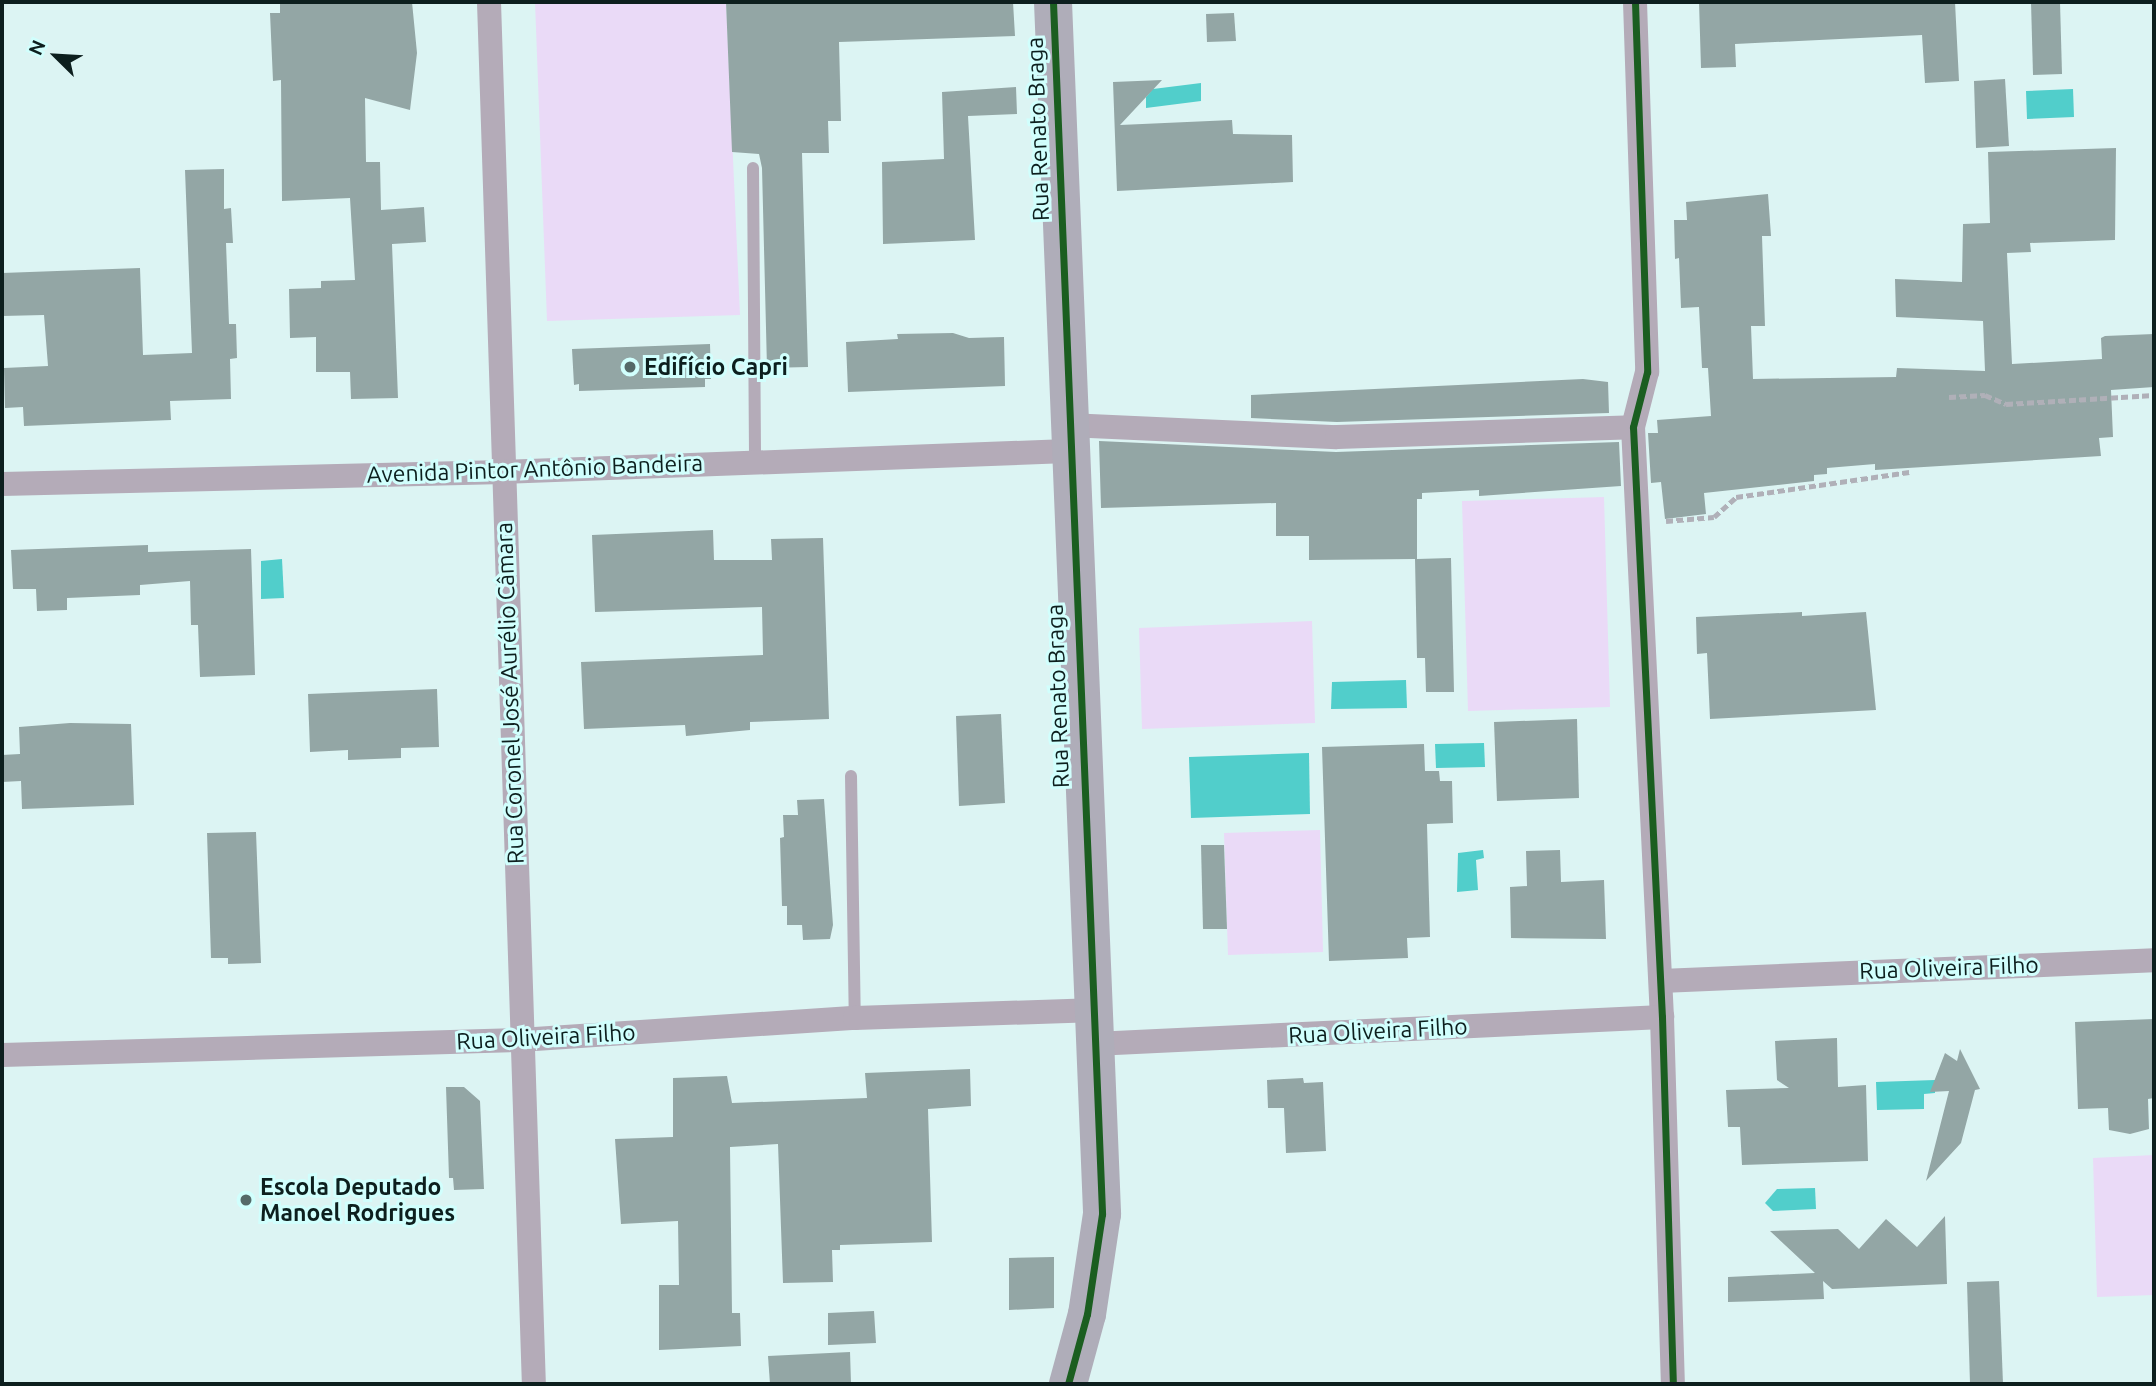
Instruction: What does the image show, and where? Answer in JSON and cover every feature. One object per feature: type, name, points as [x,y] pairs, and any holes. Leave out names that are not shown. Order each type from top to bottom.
[{"type":"main road","name":"Rua Renato Braga","points":[[1052,2],[1092,1027],[1102,1214],[1087,1314],[1068,1384]]},
{"type":"street","name":"Rua Coronel José Aurélio Câmara","points":[[489,2],[520,1040],[534,1384]]},
{"type":"street","points":[[1634,2],[1647,372],[1633,427],[1661,981],[1673,1384]]},
{"type":"street","name":"Avenida Pintor Antônio Bandeira","points":[[2,484],[504,472],[755,460],[1068,438],[1338,437],[1633,427]]},
{"type":"street","name":"Rua Oliveira Filho","points":[[1661,981],[2154,960]]},
{"type":"street","name":"Rua Oliveira Filho","points":[[2,1055],[520,1040],[855,1018],[1092,1027],[1662,1017]]},
{"type":"lane","points":[[753,168],[755,460]]},
{"type":"lane","points":[[851,776],[855,1018]]},
{"type":"path","points":[[1949,397],[1985,395],[2006,404],[2154,395]]},
{"type":"path","points":[[1637,523],[1714,517],[1736,497],[1909,472]]},
{"type":"shaded area","points":[[535,2],[726,2],[740,315],[547,321]]},
{"type":"shaded area","points":[[1604,497],[1610,707],[1468,711],[1462,501]]},
{"type":"shaded area","points":[[1312,621],[1315,723],[1142,729],[1139,628]]},
{"type":"shaded area","points":[[1320,830],[1323,952],[1228,955],[1224,833]]},
{"type":"shaded area","points":[[2154,1155],[2154,1295],[2097,1297],[2093,1158]]},
{"type":"water","points":[[1201,83],[1201,101],[1146,108],[1146,97],[1153,89]]},
{"type":"water","points":[[2073,89],[2074,117],[2027,119],[2026,91]]},
{"type":"water","points":[[282,559],[284,598],[261,599],[261,561]]},
{"type":"water","points":[[1406,680],[1407,708],[1331,709],[1332,682]]},
{"type":"water","points":[[1484,743],[1485,767],[1436,768],[1435,744]]},
{"type":"water","points":[[1309,753],[1310,814],[1191,818],[1189,757]]},
{"type":"water","points":[[1483,850],[1484,858],[1476,860],[1478,890],[1457,892],[1458,853]]},
{"type":"water","points":[[1935,1080],[1935,1093],[1924,1094],[1924,1109],[1877,1110],[1876,1082]]},
{"type":"water","points":[[1815,1188],[1816,1209],[1773,1211],[1765,1203],[1777,1189]]},
{"type":"building","points":[[280,2],[412,2],[417,53],[410,110],[365,98],[366,162],[380,162],[381,210],[424,207],[426,242],[392,244],[398,398],[351,399],[350,372],[316,372],[316,337],[290,338],[289,289],[321,288],[321,281],[355,280],[350,198],[282,201],[281,80],[273,81],[270,13],[280,13]]},
{"type":"building","points":[[726,2],[1013,2],[1015,36],[839,42],[841,121],[828,121],[829,153],[802,153],[808,367],[767,368],[762,168],[759,154],[732,152]]},
{"type":"building","points":[[1699,2],[1955,2],[1959,81],[1925,83],[1922,35],[1735,44],[1736,67],[1701,68]]},
{"type":"building","points":[[2031,2],[2060,2],[2062,74],[2033,75]]},
{"type":"building","points":[[1234,13],[1236,41],[1207,42],[1206,14]]},
{"type":"building","points":[[2005,79],[2009,146],[1976,148],[1974,81]]},
{"type":"building","points":[[1162,80],[1120,125],[1232,120],[1233,134],[1292,135],[1293,182],[1117,191],[1113,82]]},
{"type":"building","points":[[1016,87],[1017,114],[968,116],[975,240],[883,244],[882,162],[944,159],[942,92]]},
{"type":"building","points":[[2116,148],[2115,240],[2030,243],[2031,252],[2007,253],[2012,364],[2102,359],[2101,338],[2105,336],[2154,334],[2154,387],[2111,390],[2113,437],[2099,438],[2101,456],[1875,470],[1875,464],[1827,468],[1827,474],[1814,475],[1814,481],[1704,493],[1706,514],[1665,519],[1661,482],[1651,483],[1648,433],[1658,433],[1657,420],[1711,416],[1708,368],[1702,368],[1699,307],[1681,308],[1679,258],[1675,259],[1674,220],[1687,220],[1686,202],[1768,194],[1771,236],[1762,236],[1765,326],[1751,326],[1753,379],[1896,377],[1897,368],[1985,371],[1983,321],[1896,317],[1895,279],[1962,282],[1963,224],[1990,223],[1988,152]]},
{"type":"building","points":[[224,169],[224,209],[231,208],[233,243],[226,243],[229,324],[236,324],[237,358],[230,359],[231,399],[170,401],[171,420],[24,426],[23,407],[5,408],[4,368],[48,366],[44,315],[2,316],[2,273],[140,268],[143,355],[192,353],[185,170]]},
{"type":"building","points":[[953,333],[969,338],[1004,337],[1005,386],[848,392],[846,342],[898,339],[897,334]]},
{"type":"building","name":"Edifício Capri","points":[[710,344],[711,379],[705,379],[705,387],[579,391],[579,384],[574,385],[572,349]]},
{"type":"building","points":[[1583,379],[1608,382],[1609,413],[1337,422],[1251,418],[1251,395]]},
{"type":"building","points":[[1099,441],[1336,452],[1619,442],[1621,486],[1479,496],[1479,490],[1422,493],[1422,499],[1417,499],[1417,559],[1451,558],[1454,692],[1426,692],[1425,658],[1417,658],[1415,559],[1309,560],[1309,536],[1276,536],[1276,503],[1101,508]]},
{"type":"building","points":[[713,530],[714,560],[772,560],[771,539],[823,538],[829,719],[750,722],[750,730],[686,736],[685,725],[584,729],[581,662],[763,655],[762,607],[595,612],[592,535]]},
{"type":"building","points":[[148,545],[148,552],[251,549],[255,675],[200,677],[198,625],[191,625],[190,581],[140,585],[140,595],[67,598],[67,610],[37,611],[36,589],[13,589],[11,550]]},
{"type":"building","points":[[1802,612],[1802,616],[1866,612],[1876,710],[1710,719],[1707,653],[1697,654],[1696,617]]},
{"type":"building","points":[[437,689],[439,747],[401,748],[401,758],[348,760],[348,750],[310,752],[308,694]]},
{"type":"building","points":[[1001,714],[1005,803],[959,806],[956,716]]},
{"type":"building","points":[[1577,719],[1579,798],[1497,801],[1494,722]]},
{"type":"building","points":[[70,723],[131,724],[134,805],[22,809],[21,781],[2,782],[2,755],[20,754],[19,727]]},
{"type":"building","points":[[1424,744],[1425,771],[1439,771],[1440,781],[1452,781],[1453,823],[1427,824],[1430,937],[1407,938],[1408,958],[1329,961],[1322,747]]},
{"type":"building","points":[[824,799],[833,925],[830,939],[803,940],[802,925],[787,925],[787,906],[782,906],[780,838],[784,837],[783,815],[798,815],[797,800]]},
{"type":"building","points":[[256,832],[261,963],[228,964],[228,958],[211,958],[207,833]]},
{"type":"building","points":[[1201,845],[1224,845],[1227,929],[1203,929]]},
{"type":"building","points":[[1560,850],[1561,882],[1604,880],[1606,939],[1511,938],[1510,887],[1527,886],[1526,851]]},
{"type":"building","points":[[2154,1019],[2154,1098],[2148,1099],[2149,1129],[2130,1134],[2109,1130],[2108,1108],[2078,1109],[2075,1022]]},
{"type":"building","points":[[1837,1038],[1838,1087],[1866,1085],[1868,1161],[1742,1165],[1740,1127],[1728,1127],[1726,1090],[1789,1088],[1777,1080],[1775,1041]]},
{"type":"building","points":[[1960,1049],[1980,1089],[1975,1090],[1961,1143],[1926,1181],[1949,1091],[1930,1092],[1945,1053],[1957,1061]]},
{"type":"building","points":[[970,1069],[971,1106],[928,1109],[932,1242],[840,1245],[840,1250],[832,1250],[833,1282],[783,1283],[778,1144],[730,1147],[732,1313],[740,1313],[741,1346],[659,1350],[659,1285],[679,1285],[678,1221],[621,1224],[615,1139],[673,1137],[673,1078],[727,1076],[732,1103],[867,1098],[865,1073]]},
{"type":"building","points":[[1303,1078],[1304,1083],[1323,1082],[1326,1151],[1286,1153],[1284,1108],[1268,1108],[1267,1080]]},
{"type":"building","points":[[446,1087],[464,1087],[480,1101],[484,1189],[454,1190],[453,1178],[449,1178]]},
{"type":"building","points":[[1945,1216],[1947,1284],[1832,1289],[1823,1281],[1824,1299],[1728,1302],[1728,1277],[1815,1273],[1770,1231],[1838,1229],[1859,1249],[1886,1219],[1917,1247]]},
{"type":"building","points":[[1054,1257],[1054,1308],[1009,1310],[1009,1258]]},
{"type":"building","points":[[1999,1281],[2003,1384],[1970,1384],[1967,1282]]},
{"type":"building","points":[[874,1311],[876,1343],[828,1345],[828,1313]]},
{"type":"building","points":[[850,1352],[851,1384],[770,1384],[768,1356]]},
{"type":"cycle path","points":[[1053,2],[1102,1214],[1087,1314],[1068,1384]]},
{"type":"cycle path","points":[[1635,2],[1647,372],[1633,427],[1662,1017],[1673,1384]]},
{"type":"place","name":"Edifício Capri","points":[[630,367]]},
{"type":"place","name":"Escola Deputado Manoel Rodrigues","points":[[246,1200]]}]
